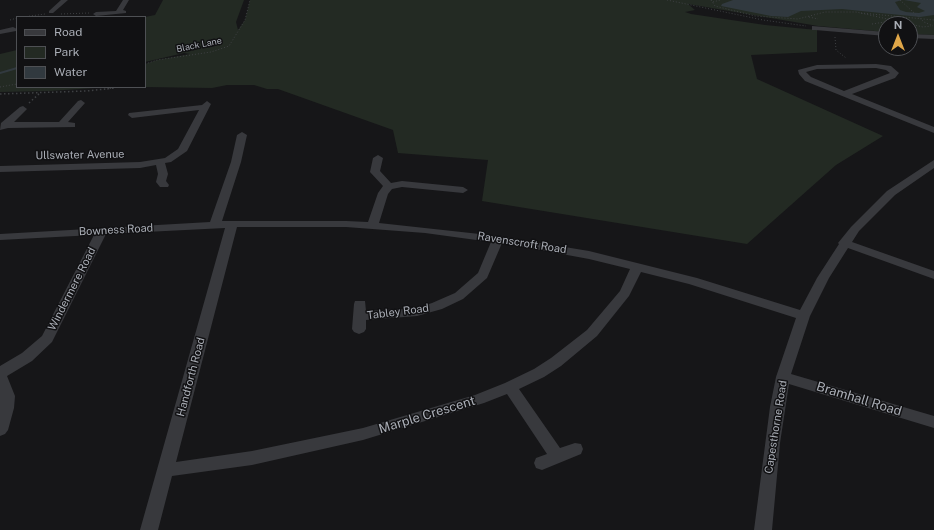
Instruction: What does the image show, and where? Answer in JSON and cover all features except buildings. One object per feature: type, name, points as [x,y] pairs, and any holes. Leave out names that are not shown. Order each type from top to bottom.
[{"type":"street","points":[[51,12],[65,0]]},
{"type":"street","points":[[96,14],[121,12],[126,0]]},
{"type":"street","points":[[817,28],[878,33]]},
{"type":"street","points":[[0,32],[13,29]]},
{"type":"street","points":[[918,36],[934,37]]},
{"type":"street","points":[[846,93],[895,74],[884,67],[817,67],[802,70],[803,74],[808,79],[846,93],[934,130]]},
{"type":"street","name":"Ullswater Avenue","points":[[0,169],[140,165],[160,162],[173,158],[182,151],[206,106],[177,109],[150,117],[132,115]]},
{"type":"street","points":[[61,125],[82,107]]},
{"type":"street","points":[[0,115],[19,112]]},
{"type":"street","points":[[2,128],[19,112]]},
{"type":"street","points":[[2,128],[72,124]]},
{"type":"street","points":[[215,225],[236,162],[242,135]]},
{"type":"street","points":[[378,158],[376,172],[389,186]]},
{"type":"street","points":[[160,162],[163,174],[161,182],[164,185]]},
{"type":"street","name":"Capesthorne Road","points":[[765,530],[772,443],[783,377],[803,316],[823,278],[844,243],[855,229],[890,193],[934,163]]},
{"type":"street","points":[[372,226],[383,192],[389,186],[402,184],[463,190]]},
{"type":"street","name":"Ravenscroft Road","points":[[232,224],[306,223],[372,226],[498,239],[565,250],[638,266],[717,288],[803,316]]},
{"type":"street","name":"Bowness Road","points":[[0,237],[232,224]]},
{"type":"street","name":"Handforth Road","points":[[150,530],[232,224]]},
{"type":"street","name":"Windermere Road","points":[[0,374],[27,357],[47,339],[102,231]]},
{"type":"street","name":"Tabley Road","points":[[360,317],[417,312],[437,306],[459,296],[478,282],[498,239]]},
{"type":"street","points":[[844,243],[934,275]]},
{"type":"street","name":"Marple Crescent","points":[[166,470],[258,457],[357,435],[479,399],[510,387],[539,373],[556,362],[592,333],[626,293],[638,266]]},
{"type":"street","points":[[0,374],[8,396],[7,408],[0,430]]},
{"type":"street","name":"Bramhall Road","points":[[783,377],[934,422]]},
{"type":"street","points":[[510,387],[557,456]]},
{"type":"street","points":[[542,462],[575,449]]},
{"type":"path","name":"Black Lane","points":[[146,64],[156,60],[211,52],[229,46],[245,20],[250,0]]},
{"type":"path","points":[[667,0],[763,20],[817,28]]},
{"type":"path","points":[[711,0],[715,6],[755,16],[798,19],[825,12],[856,12],[921,20],[934,20]]},
{"type":"path","points":[[713,2],[720,0]]},
{"type":"path","points":[[900,0],[921,20],[934,26]]},
{"type":"path","points":[[856,12],[878,17]]},
{"type":"path","points":[[918,26],[934,26]]},
{"type":"path","points":[[835,30],[836,50],[856,66]]},
{"type":"path","points":[[0,87],[16,84]]},
{"type":"path","points":[[0,94],[40,93],[108,88]]},
{"type":"path","points":[[19,112],[40,93]]},
{"type":"green space","points":[[163,0],[244,0],[236,22],[238,30],[245,20],[250,0],[934,0],[934,35],[918,34],[918,16],[878,16],[878,31],[818,26],[688,4],[695,10],[685,12],[691,14],[765,25],[817,30],[817,52],[751,55],[757,79],[883,136],[836,165],[747,244],[482,201],[488,160],[398,153],[393,130],[278,89],[267,89],[254,85],[227,85],[212,88],[146,87],[146,64],[157,60],[190,54],[184,53],[146,62],[146,17],[155,15]]},
{"type":"green space","points":[[16,50],[16,88],[95,88],[0,92],[0,54]]},
{"type":"water","points":[[733,0],[902,0],[895,2],[900,10],[919,13],[925,11],[917,7],[921,3],[904,0],[934,0],[934,15],[920,17],[842,9],[801,11],[788,17],[771,16],[721,6],[722,4]]},
{"type":"waterway","points":[[0,73],[16,68]]}]
